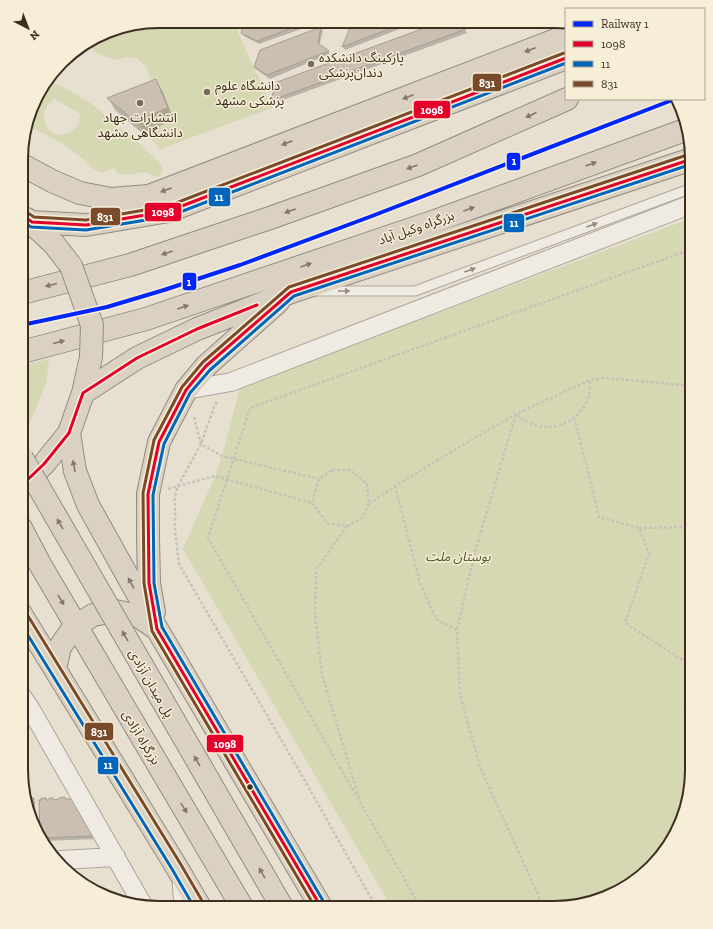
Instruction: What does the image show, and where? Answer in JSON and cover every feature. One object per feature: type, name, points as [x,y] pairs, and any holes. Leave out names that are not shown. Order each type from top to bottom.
[{"type":"highway","points":[[28,167],[54,182],[80,193],[112,199],[149,196],[565,36]]},
{"type":"highway","points":[[28,219],[86,225],[169,211],[565,58]]},
{"type":"highway","points":[[28,291],[130,265],[270,218],[418,164],[565,100]]},
{"type":"highway","name":"بزرگراه وکیل آباد","points":[[28,350],[146,319],[435,222],[682,131]]},
{"type":"highway","name":"بزرگراه وکیل آباد","points":[[83,393],[137,358],[197,329],[291,292],[685,161]]},
{"type":"highway","points":[[28,220],[54,244],[71,266],[92,325],[91,357],[83,393],[69,433],[44,464],[28,479]]},
{"type":"highway","points":[[157,629],[149,583],[148,494],[159,442],[186,390],[206,366],[291,292]]},
{"type":"highway","points":[[69,433],[75,471],[88,505],[157,629],[317,901]]},
{"type":"highway","name":"پل میدان آزادی","points":[[28,468],[279,901]]},
{"type":"highway","name":"بزرگراه آزادی","points":[[28,540],[41,566],[238,901]]},
{"type":"highway","points":[[55,669],[60,647],[73,628],[93,615],[115,611],[138,616],[157,629]]},
{"type":"highway","points":[[28,625],[196,901]]},
{"type":"highway","points":[[28,647],[55,669]]},
{"type":"street","points":[[186,390],[230,382],[685,207]]},
{"type":"street","points":[[28,711],[140,900]]},
{"type":"street","points":[[65,860],[116,857]]},
{"type":"lane","points":[[291,292],[415,291],[685,191]]},
{"type":"lane","points":[[176,866],[179,901]]},
{"type":"path","points":[[417,901],[208,538],[250,408],[685,252]]},
{"type":"path","points":[[361,803],[322,675],[315,614],[316,570],[347,526],[362,518],[369,504],[395,486],[516,414],[590,380],[607,378],[685,385]]},
{"type":"path","points":[[516,414],[531,424],[544,427],[558,426],[566,423],[574,418],[585,405],[589,397],[590,380]]},
{"type":"path","points":[[230,382],[214,407],[201,444],[178,486],[175,496],[175,530],[179,564],[300,772],[372,901]]},
{"type":"path","points":[[186,390],[201,444],[222,456],[319,479]]},
{"type":"path","points":[[516,414],[475,552],[457,630],[460,695],[480,767],[541,901]]},
{"type":"path","points":[[574,418],[599,517],[639,528],[685,527]]},
{"type":"path","points":[[312,503],[319,479],[332,470],[350,470],[367,484],[369,504]]},
{"type":"path","points":[[148,494],[215,476],[312,503],[327,523],[347,526]]},
{"type":"path","points":[[395,486],[420,583],[436,619],[457,630]]},
{"type":"path","points":[[639,528],[649,554],[624,623],[685,661]]},
{"type":"green space","points":[[236,28],[272,108],[160,149],[135,121],[168,108],[156,79],[152,81],[146,67],[138,59],[126,57],[118,60],[105,57],[91,48],[125,32],[142,29]]},
{"type":"green space","points":[[53,82],[92,104],[116,126],[128,133],[159,162],[162,167],[162,172],[159,176],[154,176],[144,172],[128,175],[117,173],[115,168],[112,168],[101,172],[93,168],[81,157],[62,144],[31,128],[32,125],[38,109]],"holes":[[[55,99],[80,114],[80,120],[77,127],[70,132],[62,134],[55,133],[49,130],[46,124],[44,117],[45,110],[48,104]]]},
{"type":"green space","name":"بوستان ملت","points":[[685,221],[685,778],[678,812],[663,843],[640,868],[627,879],[588,897],[571,900],[388,901],[183,549],[215,476],[222,456],[240,387]]},
{"type":"green space","points":[[49,359],[46,384],[28,425],[28,364]]},
{"type":"building","points":[[243,28],[291,28],[257,41],[241,33]]},
{"type":"building","points":[[321,28],[318,43],[329,51],[267,75],[254,67],[260,50]]},
{"type":"building","points":[[350,28],[391,28],[342,47]]},
{"type":"building","points":[[425,28],[466,29],[270,101],[277,82]]},
{"type":"building","name":"انتشارات جهاد دانشگاهی مشهد","points":[[156,79],[168,108],[135,121],[107,98]]},
{"type":"building","points":[[65,797],[65,799],[75,799],[96,836],[47,838],[40,823],[39,800],[41,800],[41,798],[46,798],[46,800],[49,800],[49,798],[53,798],[54,800]]},
{"type":"building","points":[[31,798],[34,798],[34,809]]},
{"type":"rail line","name":"1","points":[[28,324],[107,307],[240,265],[372,216],[671,101]]},
{"type":"transit line","name":"831","points":[[28,213],[34,217],[86,220],[168,206],[564,53]]},
{"type":"transit line","name":"1098","points":[[28,219],[32,222],[86,225],[169,211],[565,58]]},
{"type":"transit line","name":"11","points":[[28,225],[31,227],[86,230],[170,216],[565,63]]},
{"type":"transit line","name":"831","points":[[311,901],[152,631],[144,583],[143,493],[154,440],[182,387],[203,362],[289,287],[685,156]]},
{"type":"transit line","name":"1098","points":[[317,901],[157,629],[149,583],[148,494],[159,442],[186,390],[206,366],[291,292],[685,161]]},
{"type":"transit line","name":"11","points":[[323,901],[162,627],[154,583],[153,495],[164,444],[190,393],[210,370],[294,296],[685,166]]},
{"type":"transit line","name":"1098","points":[[28,479],[44,464],[69,433],[83,393],[137,358],[197,329],[257,305]]},
{"type":"transit line","name":"831","points":[[28,616],[202,901]]},
{"type":"transit line","name":"11","points":[[28,635],[191,901]]},
{"type":"place","name":"پارکینگ دانشکده دندان‌پزشکی","points":[[311,64]]},
{"type":"place","name":"دانشگاه علوم پزشکی مشهد","points":[[207,92]]},
{"type":"place","name":"انتشارات جهاد دانشگاهی مشهد","points":[[140,103]]}]
